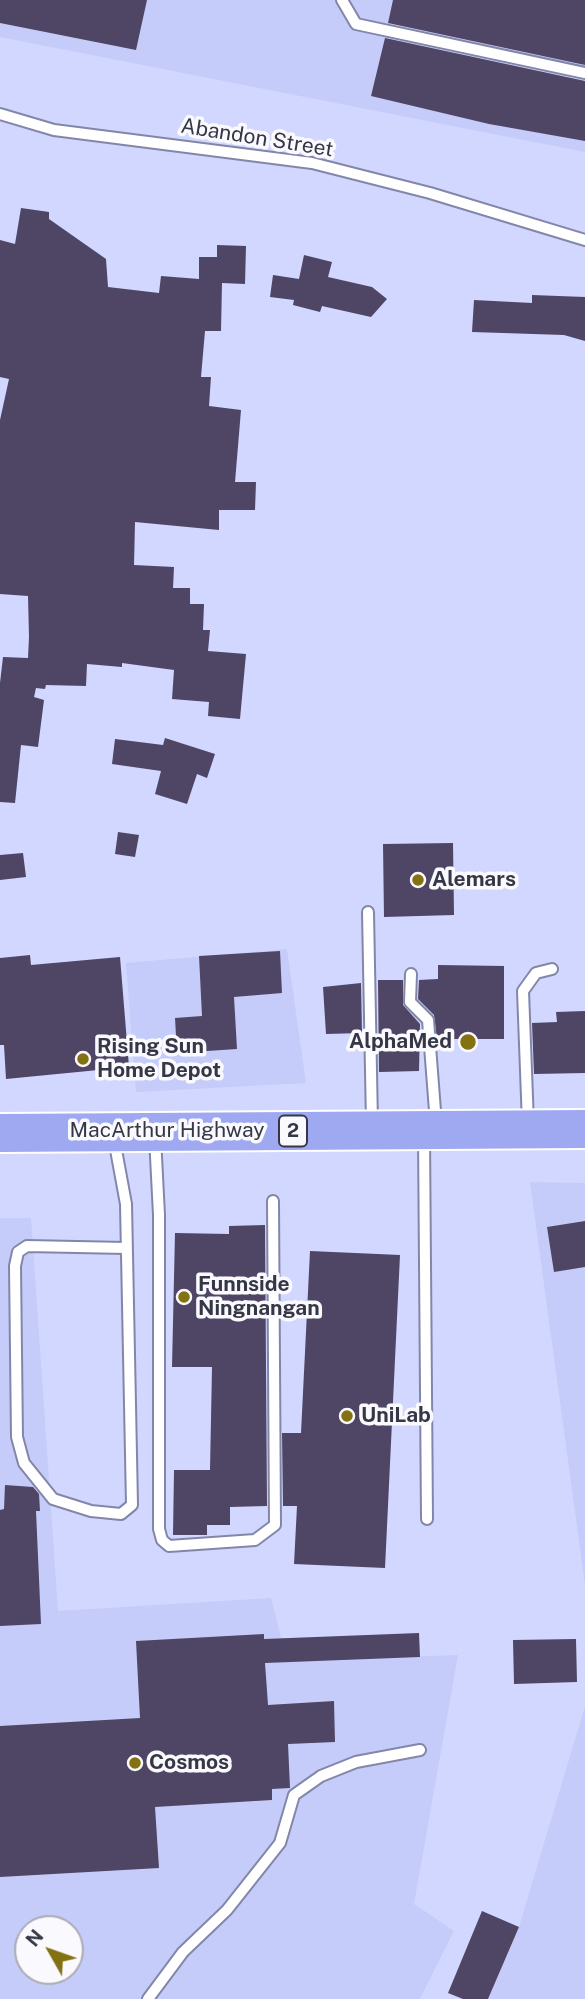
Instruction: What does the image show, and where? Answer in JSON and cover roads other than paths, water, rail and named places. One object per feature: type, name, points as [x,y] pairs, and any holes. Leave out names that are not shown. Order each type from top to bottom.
[{"type":"highway","name":"MacArthur Highway","points":[[0,1133],[585,1129]]},
{"type":"lane","points":[[342,0],[355,24],[585,73]]},
{"type":"lane","name":"Abandon Street","points":[[0,114],[54,130],[312,163],[430,193],[585,240]]},
{"type":"lane","points":[[368,912],[372,1130]]},
{"type":"lane","points":[[528,1129],[523,990],[536,973],[552,969]]},
{"type":"lane","points":[[411,974],[410,1002],[428,1020],[430,1130],[427,1519]]},
{"type":"lane","points":[[113,1132],[126,1204],[132,1505],[121,1514],[91,1511],[53,1499],[24,1463],[18,1437],[15,1266],[18,1252],[27,1246],[126,1248]]},
{"type":"lane","points":[[155,1132],[159,1215],[159,1528],[162,1540],[169,1546],[255,1540],[275,1525],[273,1201]]},
{"type":"lane","points":[[149,1999],[183,1952],[227,1910],[280,1843],[294,1795],[321,1776],[356,1762],[420,1750]]},
{"type":"place","name":"Alemars","points":[[418,880]]},
{"type":"place","name":"AlphaMed","points":[[468,1042]]},
{"type":"place","name":"Rising Sun Home Depot","points":[[83,1059]]},
{"type":"place","name":"Funnside Ningnangan","points":[[184,1297]]},
{"type":"place","name":"UniLab","points":[[347,1416]]},
{"type":"place","name":"Cosmos","points":[[135,1763]]}]
